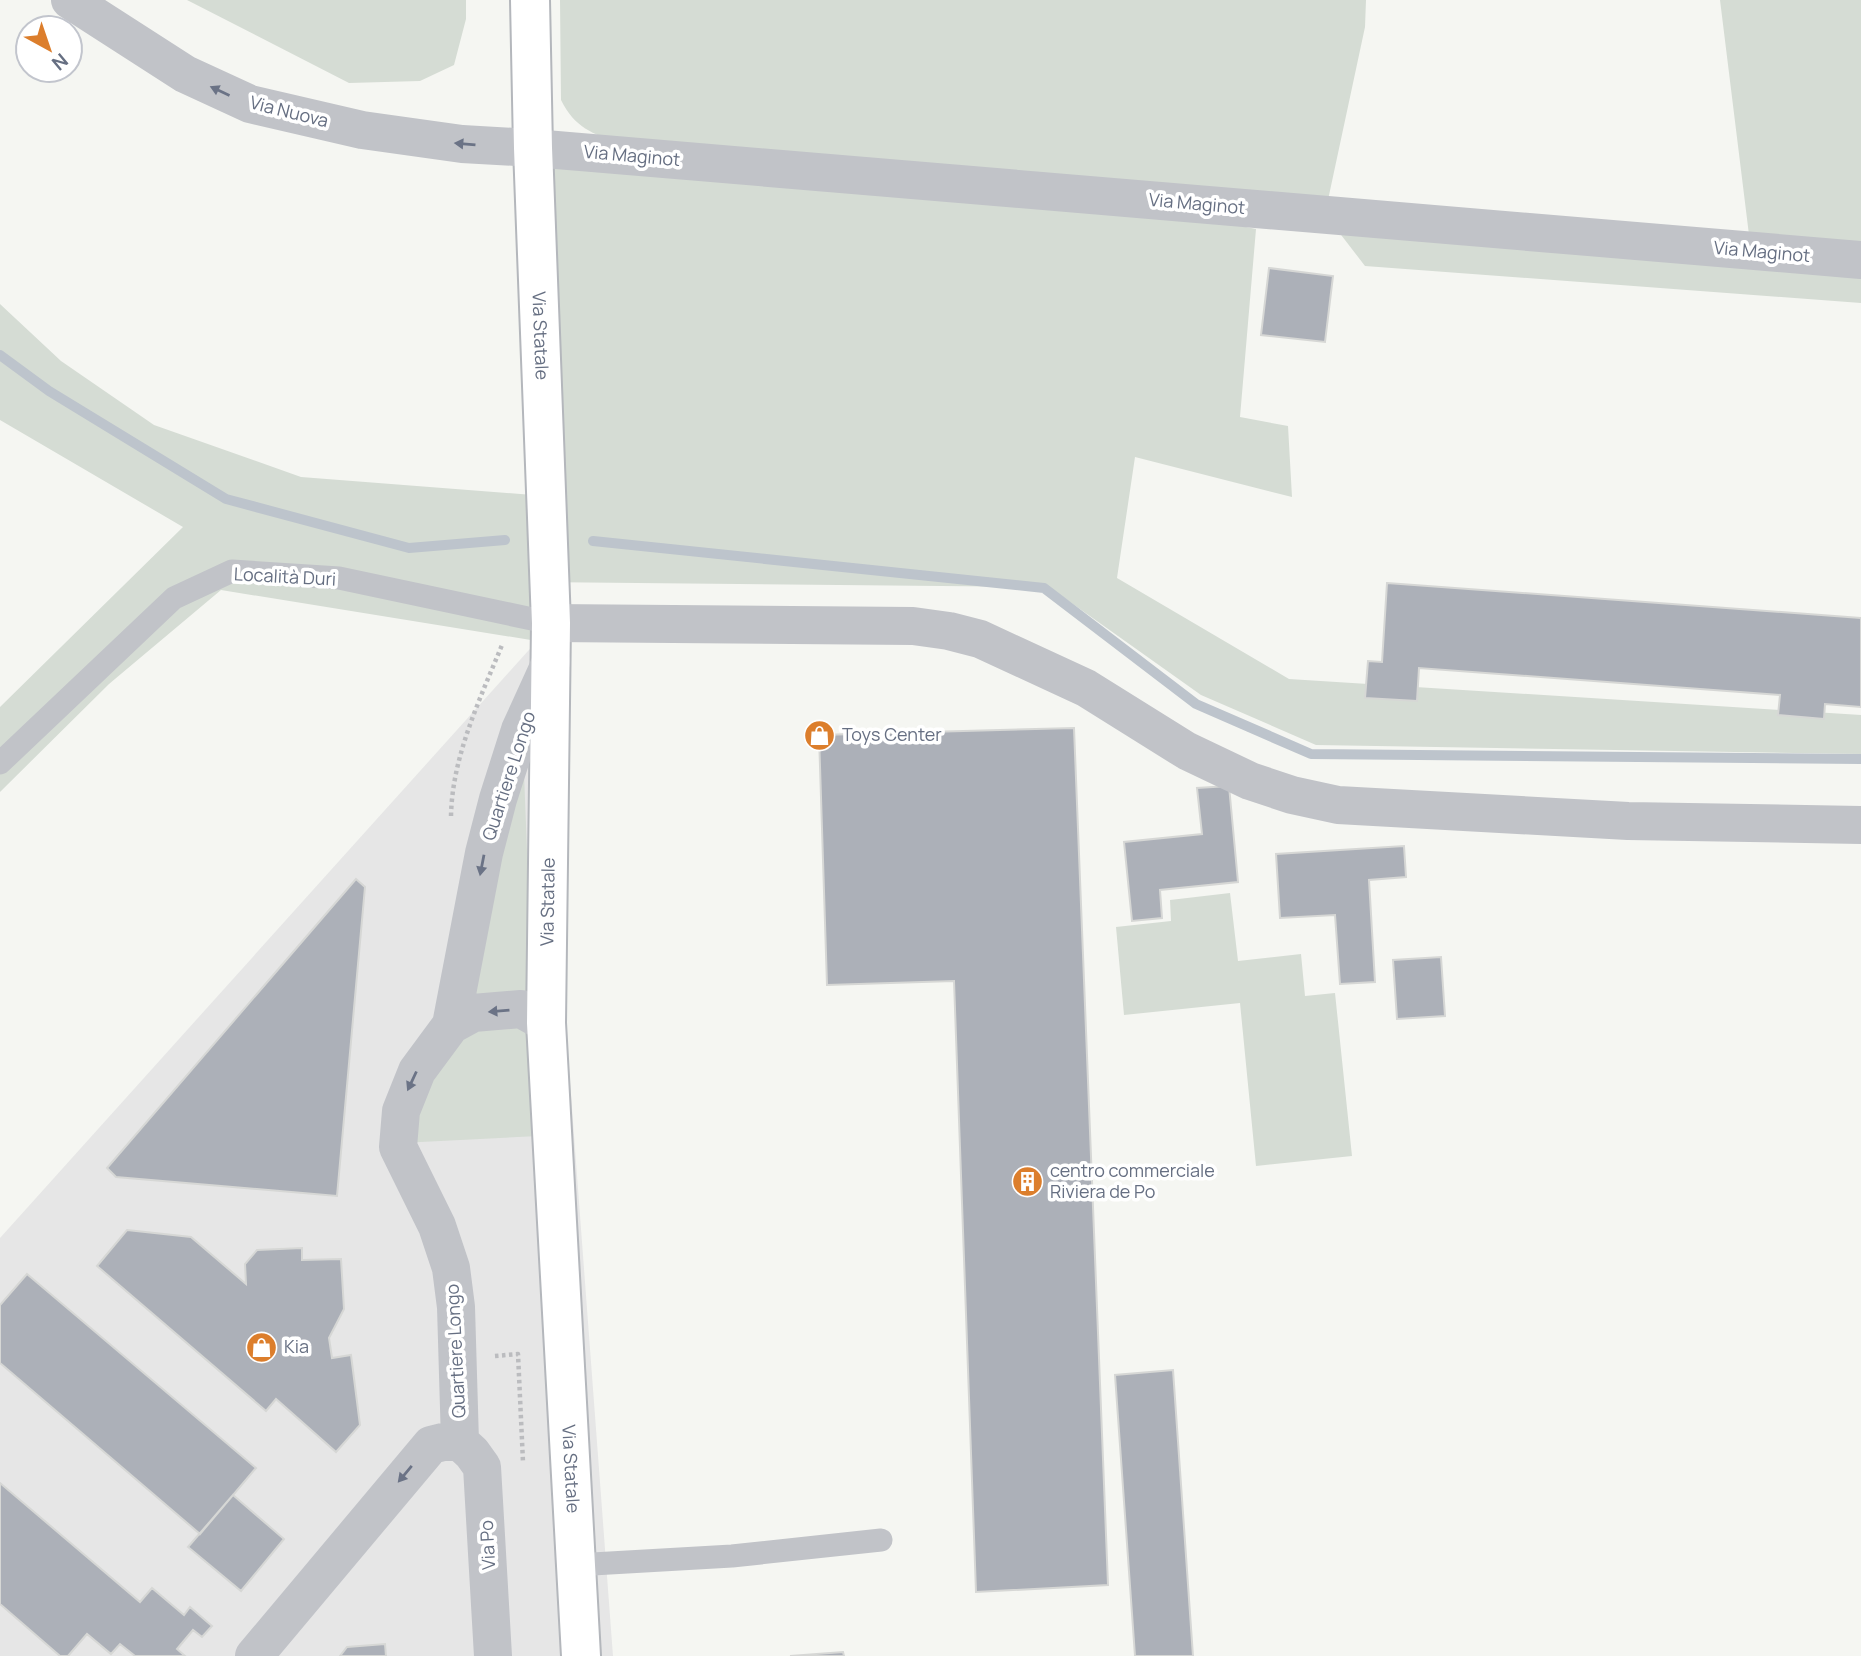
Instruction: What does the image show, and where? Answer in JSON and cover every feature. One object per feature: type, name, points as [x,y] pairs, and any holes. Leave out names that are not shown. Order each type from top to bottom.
[{"type":"main road","name":"Via Statale","points":[[530,0],[551,624],[546,1023],[581,1656]]},
{"type":"street","name":"Via Nuova","points":[[70,0],[185,74],[250,104],[362,130],[462,144],[533,148]]},
{"type":"street","name":"Via Maginot","points":[[533,148],[1861,260]]},
{"type":"street","points":[[551,624],[913,626],[949,631],[980,639],[1086,688],[1187,751],[1250,781],[1292,795],[1338,805],[1628,821],[1861,825]]},
{"type":"street","name":"Quartiere Longo","points":[[254,1656],[430,1445],[460,1442],[452,1268],[437,1226],[398,1147],[401,1111],[417,1071],[451,1025],[484,853],[498,799],[520,730],[551,662]]},
{"type":"street","points":[[451,1025],[473,1013],[521,1009],[546,1023]]},
{"type":"street","name":"Via Po","points":[[460,1442],[482,1467],[493,1656]]},
{"type":"lane","name":"Località Duri","points":[[0,763],[174,598],[232,571],[339,578],[551,624]]},
{"type":"lane","points":[[575,1565],[732,1556],[881,1540]]},
{"type":"path","points":[[451,817],[452,790],[467,735],[502,645],[506,614]]},
{"type":"path","points":[[457,1358],[518,1354],[523,1464]]},
{"type":"shaded area","points":[[187,0],[466,0],[466,19],[454,65],[420,81],[349,83]]},
{"type":"shaded area","points":[[560,0],[1366,0],[1365,27],[1325,214],[620,144],[593,133],[578,123],[561,100]]},
{"type":"shaded area","points":[[1720,0],[1861,0],[1861,259],[1750,243]]},
{"type":"shaded area","points":[[545,165],[1231,224],[1256,229],[1240,417],[1288,426],[1292,497],[1135,457],[1117,578],[1289,679],[1861,715],[1861,754],[1316,745],[1201,695],[1049,587],[536,582],[537,641],[221,590],[109,684],[0,792],[0,707],[183,527],[0,420],[0,304],[61,361],[154,425],[301,477],[533,495]]},
{"type":"shaded area","points":[[1325,214],[1861,262],[1861,303],[1365,266]]},
{"type":"shaded area","points":[[537,641],[613,1656],[0,1656],[0,1238]]},
{"type":"shaded area","points":[[524,773],[538,1136],[401,1143]]},
{"type":"shaded area","points":[[1230,893],[1238,961],[1301,954],[1305,996],[1335,993],[1352,1156],[1256,1166],[1240,1003],[1124,1015],[1116,927],[1171,921],[1170,900]]},
{"type":"building","points":[[1269,268],[1333,276],[1325,342],[1261,335]]},
{"type":"building","points":[[1387,583],[1861,618],[1861,707],[1825,704],[1824,719],[1778,715],[1780,695],[1419,668],[1417,701],[1365,698],[1368,661],[1382,662]]},
{"type":"building","name":"centro commerciale Riviera de Po","points":[[1074,728],[1108,1585],[976,1592],[954,981],[827,985],[819,735]]},
{"type":"building","points":[[1229,786],[1238,882],[1160,890],[1162,918],[1132,921],[1124,842],[1202,834],[1197,788]]},
{"type":"building","points":[[1404,846],[1406,877],[1369,880],[1375,982],[1340,984],[1335,915],[1280,918],[1276,854]]},
{"type":"building","points":[[356,879],[365,887],[337,1196],[116,1177],[107,1168]]},
{"type":"building","points":[[1441,957],[1445,1016],[1397,1019],[1393,960]]},
{"type":"building","name":"Kia","points":[[127,1230],[191,1237],[246,1284],[245,1264],[257,1250],[302,1248],[302,1260],[341,1259],[344,1309],[329,1338],[332,1358],[351,1355],[360,1425],[336,1452],[276,1399],[266,1411],[97,1266]]},
{"type":"building","points":[[27,1274],[256,1468],[200,1534],[0,1363],[0,1305]]},
{"type":"building","points":[[1173,1370],[1193,1656],[1135,1656],[1115,1375]]},
{"type":"building","points":[[0,1483],[140,1602],[152,1588],[184,1615],[190,1607],[212,1626],[202,1637],[193,1630],[177,1649],[185,1656],[135,1656],[120,1644],[111,1654],[87,1634],[68,1656],[60,1656],[0,1604]]},
{"type":"building","points":[[233,1495],[284,1539],[241,1591],[188,1547]]},
{"type":"building","points":[[385,1644],[386,1656],[340,1656],[347,1647]]},
{"type":"building","points":[[843,1652],[844,1656],[790,1656]]},
{"type":"waterway","points":[[0,355],[49,391],[226,499],[409,548],[505,540]]},
{"type":"waterway","points":[[593,541],[1044,588],[1196,704],[1311,754],[1861,759]]},
{"type":"place","name":"Toys Center","points":[[819,735]]},
{"type":"place","name":"centro commerciale Riviera de Po","points":[[1027,1181]]},
{"type":"place","name":"Kia","points":[[261,1347]]}]
